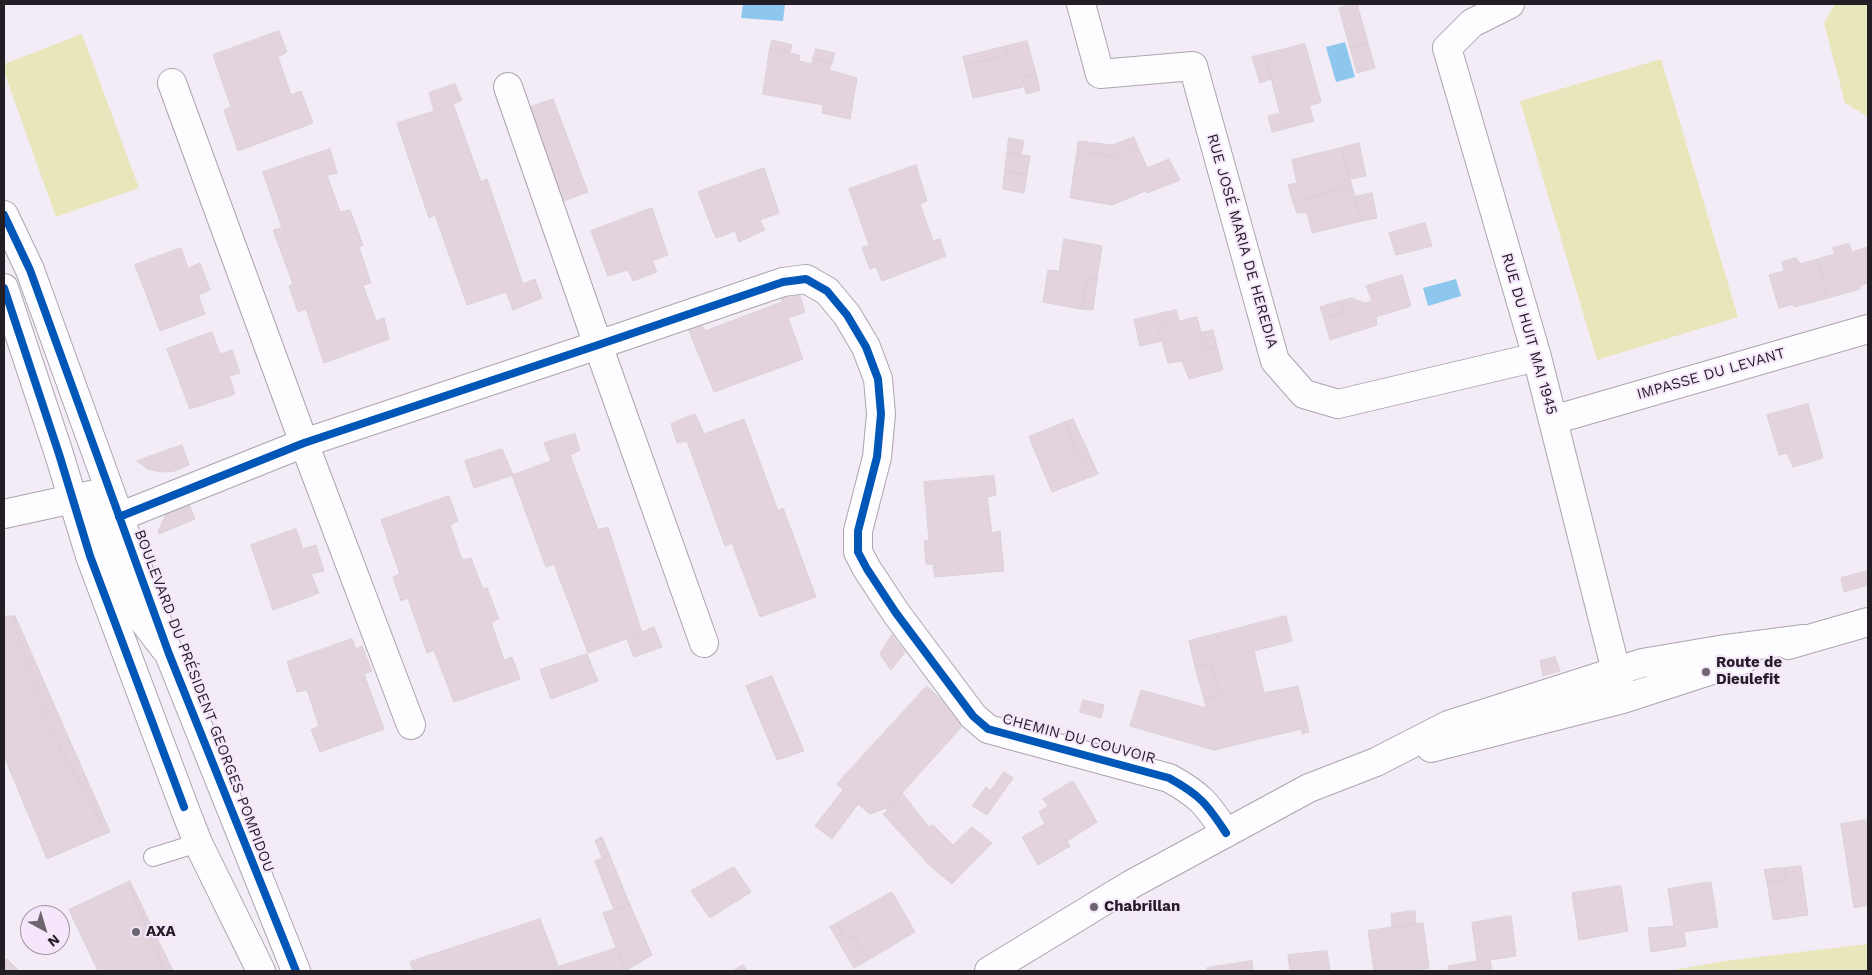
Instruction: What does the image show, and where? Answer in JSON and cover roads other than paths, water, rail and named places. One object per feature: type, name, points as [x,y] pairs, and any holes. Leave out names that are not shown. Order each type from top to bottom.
[{"type":"street","name":"RUE JOSÉ MARIA DE HEREDIA","points":[[1081,4],[1100,74],[1193,66],[1275,361],[1304,394],[1338,404],[1537,357]]},
{"type":"street","name":"RUE DU HUIT MAI 1945","points":[[1510,4],[1472,23],[1447,48],[1537,357],[1623,699]]},
{"type":"street","points":[[172,83],[304,443],[411,725]]},
{"type":"street","points":[[508,87],[704,643]]},
{"type":"street","name":"BOULEVARD DU PRÉSIDENT GEORGES POMPIDOU","points":[[4,215],[30,270],[169,654],[296,971]]},
{"type":"street","name":"CHEMIN DU COUVOIR","points":[[119,517],[304,443],[783,282],[806,279],[827,291],[848,315],[866,347],[878,379],[880,414],[877,457],[858,531],[858,552],[896,613],[973,716],[988,729],[1169,778],[1192,791],[1208,806],[1226,833]]},
{"type":"street","points":[[4,288],[59,454],[90,556],[198,843],[260,971]]},
{"type":"street","name":"IMPASSE DU LEVANT","points":[[1553,420],[1868,329]]},
{"type":"street","points":[[4,514],[91,496],[100,510],[114,543],[139,615],[169,654]]},
{"type":"street","points":[[1376,762],[1623,699],[1804,640],[1868,622]]},
{"type":"street","points":[[989,971],[1130,885],[1309,788],[1376,762],[1448,725],[1642,663],[1719,650],[1804,640]]},
{"type":"street","points":[[1024,971],[1076,938],[1226,833]]},
{"type":"lane","points":[[154,857],[198,843]]},
{"type":"water","points":[[743,4],[785,4],[783,21],[741,18]]},
{"type":"water","points":[[1345,42],[1355,77],[1336,82],[1326,47]]},
{"type":"water","points":[[1456,279],[1461,296],[1428,306],[1423,288]]},
{"type":"place","name":"Route de Dieulefit","points":[[1706,672]]},
{"type":"place","name":"Chabrillan","points":[[1094,907]]},
{"type":"place","name":"AXA","points":[[136,932]]}]
